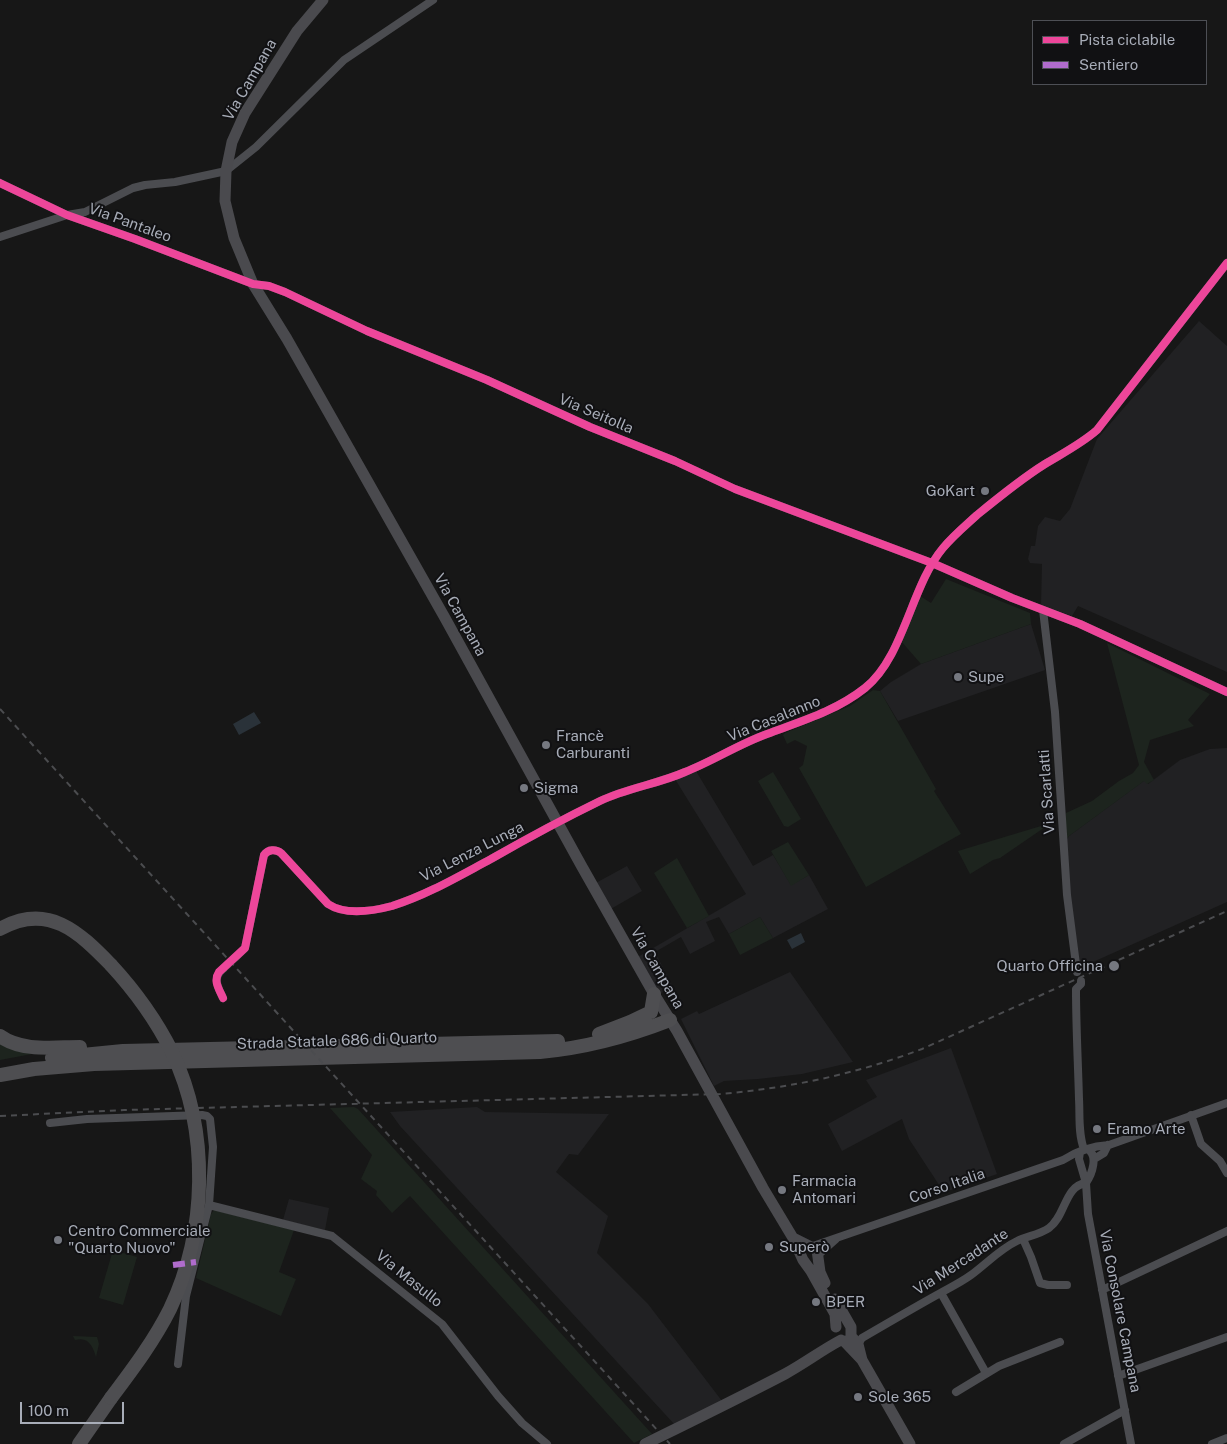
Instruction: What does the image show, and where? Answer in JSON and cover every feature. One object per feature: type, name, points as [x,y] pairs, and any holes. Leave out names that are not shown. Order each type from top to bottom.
[{"type":"highway","points":[[0,928],[11,922],[32,918],[46,919],[59,923],[76,932],[111,965],[132,989],[149,1013],[172,1053],[193,1122],[199,1188],[192,1248],[179,1288],[154,1336],[79,1444]]},
{"type":"highway","points":[[654,994],[651,1012],[668,1016]]},
{"type":"highway","name":"Strada Statale 686 di Quarto","points":[[0,1066],[123,1051],[554,1042],[600,1033],[651,1012]]},
{"type":"highway","name":"Strada Statale 686 di Quarto","points":[[0,1075],[56,1067],[118,1063],[547,1051],[594,1044],[668,1016]]},
{"type":"highway","points":[[0,1036],[17,1044],[33,1047],[103,1046],[123,1051]]},
{"type":"main road","name":"Via Campana","points":[[323,0],[297,31],[245,113],[232,142],[226,171],[226,201],[234,238],[253,284],[445,618],[558,823],[835,1314],[835,1335],[851,1337]]},
{"type":"main road","points":[[793,1238],[814,1251]]},
{"type":"main road","points":[[803,1258],[804,1247],[814,1251]]},
{"type":"main road","name":"Via Campana","points":[[814,1251],[822,1277],[862,1360],[910,1444]]},
{"type":"main road","points":[[645,1444],[809,1361],[819,1352],[836,1328]]},
{"type":"main road","points":[[819,1352],[851,1337]]},
{"type":"street","points":[[0,237],[67,215],[85,212],[145,184],[175,182],[226,171],[256,147],[344,60],[433,0]]},
{"type":"street","name":"Via Pantaleo","points":[[0,183],[67,215],[253,284]]},
{"type":"street","name":"Via Casalanno","points":[[558,823],[600,801],[688,771],[766,734],[827,712],[868,686],[881,672],[895,647],[932,563],[943,547],[999,496],[1044,464],[1078,445],[1097,430],[1227,263]]},
{"type":"street","name":"Via Seitolla","points":[[253,284],[269,286],[285,292],[366,331],[487,380],[590,427],[735,489],[932,563],[1103,634],[1227,692]]},
{"type":"street","name":"Via Scarlatti","points":[[1043,610],[1055,712],[1067,894],[1077,972]]},
{"type":"street","name":"Via Lenza Lunga","points":[[236,958],[244,948],[264,855],[269,850],[281,852],[333,908],[363,911],[395,905],[449,882],[558,823]]},
{"type":"street","points":[[223,969],[219,972],[216,979],[223,998]]},
{"type":"street","points":[[1081,981],[1076,989],[1081,1142],[1082,1155],[1087,1165],[1093,1160],[1092,1152],[1082,1155]]},
{"type":"street","name":"Corso Italia","points":[[814,1251],[837,1238],[1065,1160],[1069,1156],[1082,1155],[1101,1145],[1108,1145],[1227,1103]]},
{"type":"street","points":[[1191,1115],[1201,1144],[1220,1161],[1227,1173]]},
{"type":"street","points":[[50,1123],[105,1118],[207,1116],[212,1121],[213,1147],[209,1205],[186,1296],[178,1364]]},
{"type":"street","name":"Corso Italia","points":[[1093,1160],[1104,1153],[1108,1145]]},
{"type":"street","name":"Via Consolare Campana","points":[[1082,1155],[1088,1214],[1131,1444]]},
{"type":"street","name":"Via Consolare Campana","points":[[1086,1184],[1093,1160]]},
{"type":"street","name":"Via Mercadante","points":[[851,1337],[941,1292],[971,1275],[1017,1241],[1050,1227],[1060,1216],[1065,1200],[1079,1185],[1086,1184]]},
{"type":"street","name":"Via Masullo","points":[[209,1205],[332,1236],[442,1324],[513,1414],[547,1444]]},
{"type":"street","points":[[1102,1290],[1227,1231]]},
{"type":"street","points":[[1023,1239],[1032,1257],[1040,1283],[1048,1285],[1067,1284]]},
{"type":"street","points":[[941,1292],[986,1373]]},
{"type":"street","points":[[1118,1376],[1227,1337]]},
{"type":"street","points":[[956,1392],[986,1373],[1041,1348],[1060,1342]]},
{"type":"street","points":[[1064,1444],[1125,1410]]},
{"type":"street","points":[[1212,1444],[1227,1438]]},
{"type":"shaded area","points":[[1199,321],[1227,346],[1227,672],[1078,606],[1072,616],[1041,605],[1042,564],[1030,563],[1028,559],[1031,546],[1035,546],[1038,526],[1045,517],[1060,521],[1070,509],[1097,439]]},
{"type":"shaded area","points":[[946,579],[1030,613],[1031,624],[921,664],[901,641],[920,596],[931,603]]},
{"type":"shaded area","points":[[1031,624],[1045,670],[898,721],[880,691],[921,664]]},
{"type":"shaded area","points":[[1107,643],[1210,694],[1188,720],[1194,726],[1150,740],[1144,762],[1154,780],[1147,784],[1144,781],[1066,840],[1066,813],[1092,801],[1133,773],[1139,765]]},
{"type":"shaded area","points":[[873,690],[880,691],[936,789],[934,791],[961,834],[866,887],[799,768],[803,765],[807,746],[795,740],[787,744],[783,735],[850,706]]},
{"type":"shaded area","points":[[254,712],[261,723],[239,735],[233,724]]},
{"type":"shaded area","points":[[1227,748],[1227,902],[1084,966],[1085,971],[1074,975],[1068,922],[1066,840],[1145,780],[1148,784],[1180,760],[1210,749]]},
{"type":"shaded area","points":[[696,771],[753,866],[773,855],[791,885],[809,875],[828,909],[773,938],[760,917],[729,934],[719,917],[706,922],[715,941],[690,954],[681,937],[655,952],[673,987],[657,995],[636,958],[746,894],[675,779]]},
{"type":"shaded area","points":[[773,772],[801,819],[788,827],[784,826],[758,781]]},
{"type":"shaded area","points":[[1051,823],[1000,858],[993,860],[970,874],[958,851]]},
{"type":"shaded area","points":[[788,842],[809,875],[791,886],[771,851]]},
{"type":"shaded area","points":[[677,858],[709,916],[687,928],[654,873]]},
{"type":"shaded area","points":[[627,866],[642,891],[609,910],[594,884]]},
{"type":"shaded area","points":[[760,917],[773,938],[740,955],[729,934]]},
{"type":"shaded area","points":[[801,933],[805,942],[792,949],[787,940]]},
{"type":"shaded area","points":[[790,972],[853,1062],[802,1074],[724,1081],[714,1086],[681,1019],[697,1011],[699,1014]]},
{"type":"shaded area","points":[[0,1040],[32,1054],[0,1060]]},
{"type":"shaded area","points":[[951,1048],[997,1174],[948,1191],[943,1191],[909,1139],[902,1119],[842,1151],[828,1124],[877,1097],[866,1080]]},
{"type":"shaded area","points":[[354,1107],[358,1109],[652,1434],[634,1443],[410,1196],[392,1213],[376,1195],[377,1191],[361,1179],[372,1155],[330,1108]]},
{"type":"shaded area","points":[[477,1107],[485,1112],[609,1114],[578,1155],[569,1154],[556,1172],[608,1216],[597,1253],[648,1304],[722,1401],[675,1425],[400,1126],[390,1112]]},
{"type":"shaded area","points":[[289,1199],[329,1208],[325,1230],[283,1220]]},
{"type":"shaded area","points":[[214,1210],[294,1230],[279,1272],[296,1279],[281,1316],[196,1278],[211,1214]]},
{"type":"shaded area","points":[[113,1250],[137,1257],[123,1305],[99,1298]]},
{"type":"shaded area","points":[[73,1336],[97,1337],[99,1344],[96,1357],[90,1343],[80,1339],[75,1340]]},
{"type":"tunnel","points":[[223,969],[236,957]]},
{"type":"railway","points":[[0,709],[670,1444]]},
{"type":"railway","points":[[0,1116],[124,1110],[720,1094],[797,1084],[848,1073],[922,1049],[1227,911]]},
{"type":"marked path","points":[[173,1265],[196,1262]]},
{"type":"cycle path","points":[[0,183],[67,215],[253,284],[269,286],[285,292],[367,331],[487,380],[590,427],[675,461],[735,489],[932,563],[1012,598],[1080,624],[1227,692]]},
{"type":"cycle path","points":[[223,998],[217,985],[217,975],[245,948],[264,855],[270,851],[274,850],[281,853],[328,904],[335,908],[360,911],[392,906],[443,885],[600,801],[695,768],[757,738],[830,709],[865,688],[878,675],[889,658],[923,582],[943,548],[977,515],[1010,488],[1097,430],[1227,263]]},
{"type":"place","name":"GoKart","points":[[985,491]]},
{"type":"place","name":"Supe","points":[[958,677]]},
{"type":"place","name":"Francè Carburanti","points":[[546,745]]},
{"type":"place","name":"Sigma","points":[[524,788]]},
{"type":"place","name":"Quarto Officina","points":[[1114,966]]},
{"type":"place","name":"Eramo Arte","points":[[1097,1129]]},
{"type":"place","name":"Farmacia Antomari","points":[[782,1190]]},
{"type":"place","name":"Centro Commerciale \"Quarto Nuovo\"","points":[[58,1240]]},
{"type":"place","name":"Superò","points":[[769,1247]]},
{"type":"place","name":"BPER","points":[[816,1302]]},
{"type":"place","name":"Sole 365","points":[[858,1397]]}]
